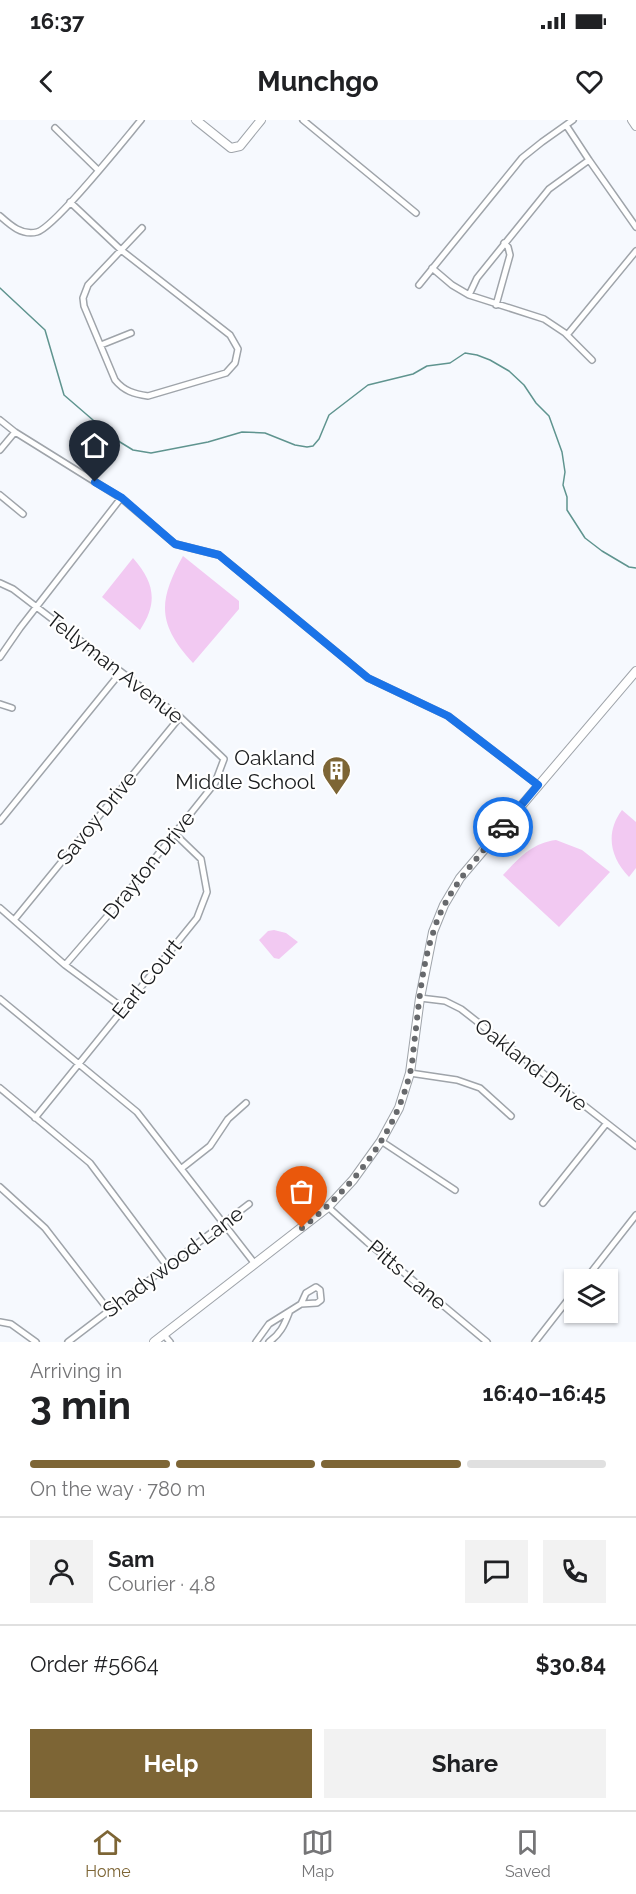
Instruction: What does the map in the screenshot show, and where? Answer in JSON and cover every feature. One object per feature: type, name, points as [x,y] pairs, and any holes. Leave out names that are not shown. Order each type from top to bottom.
[{"type":"main road","points":[[196,120],[231,148],[240,146],[261,120]]},
{"type":"main road","points":[[632,120],[636,126]]},
{"type":"main road","points":[[154,1342],[328,1207],[353,1180],[381,1141],[399,1108],[410,1073],[420,998],[433,932],[444,904],[460,878],[636,672]]},
{"type":"street","points":[[0,216],[22,231],[39,232],[53,221],[141,120]]},
{"type":"street","points":[[303,120],[416,213]]},
{"type":"street","points":[[418,285],[522,158],[573,120]]},
{"type":"street","points":[[566,125],[636,227]]},
{"type":"street","points":[[55,128],[98,170]]},
{"type":"street","points":[[469,295],[477,278],[549,189],[589,160]]},
{"type":"street","points":[[70,202],[121,250],[230,335],[238,349],[236,363],[226,373],[148,396],[131,393],[119,385],[84,306],[85,291],[88,285],[121,250],[142,228]]},
{"type":"street","points":[[496,305],[510,255],[504,243]]},
{"type":"street","points":[[567,334],[636,251]]},
{"type":"street","points":[[432,268],[452,285],[469,295],[544,319],[567,334],[592,360]]},
{"type":"street","points":[[100,345],[131,333]]},
{"type":"street","points":[[0,420],[15,432],[122,498],[175,544],[219,555],[368,678],[448,716],[538,785]]},
{"type":"street","points":[[0,450],[15,432]]},
{"type":"street","points":[[0,495],[23,514]]},
{"type":"street","points":[[0,657],[122,498]]},
{"type":"street","name":"Tellyman Avenue","points":[[0,583],[13,589],[180,717],[224,759]]},
{"type":"street","points":[[0,821],[121,672]]},
{"type":"street","points":[[0,704],[12,708]]},
{"type":"street","name":"Savoy Drive","points":[[14,920],[180,717]]},
{"type":"street","name":"Drayton Drive","points":[[65,966],[215,783],[224,759]]},
{"type":"street","name":"Earl Court","points":[[35,1118],[196,918],[207,892],[201,859],[174,833]]},
{"type":"street","points":[[0,908],[65,966],[123,1008]]},
{"type":"street","name":"Oakland Drive","points":[[420,998],[445,1001],[461,1009],[636,1146]]},
{"type":"street","points":[[0,999],[137,1112],[255,1264]]},
{"type":"street","points":[[410,1073],[457,1080],[480,1088],[511,1116]]},
{"type":"street","points":[[0,1088],[90,1163],[167,1266]]},
{"type":"street","points":[[182,1168],[210,1146],[228,1119],[246,1103]]},
{"type":"street","points":[[543,1203],[606,1124]]},
{"type":"street","points":[[381,1141],[454,1190]]},
{"type":"street","points":[[0,1187],[45,1228],[110,1312]]},
{"type":"street","name":"Shadywood Lane","points":[[68,1342],[249,1204]]},
{"type":"street","name":"Pitts Lane","points":[[328,1207],[487,1342]]},
{"type":"street","points":[[594,1269],[636,1215]]},
{"type":"street","points":[[256,1342],[269,1324],[301,1304]]},
{"type":"street","points":[[535,1342],[564,1305]]},
{"type":"street","points":[[269,1342],[284,1327],[289,1313]]},
{"type":"street","points":[[0,1323],[11,1324],[36,1342]]},
{"type":"street","points":[[164,1335],[170,1342]]},
{"type":"shaded area","points":[[183,556],[239,601],[239,609],[193,663],[173,636],[167,624],[165,612],[169,586]]},
{"type":"shaded area","points":[[133,558],[146,576],[152,593],[150,611],[140,630],[102,597]]},
{"type":"shaded area","points":[[622,810],[636,822],[636,868],[629,877],[618,861],[612,845],[613,827]]},
{"type":"shaded area","points":[[556,840],[582,850],[610,872],[559,927],[503,875],[520,857],[533,848]]},
{"type":"shaded area","points":[[268,931],[286,933],[298,942],[279,959],[274,958],[259,940]]},
{"type":"waterway","points":[[0,288],[45,330],[64,395],[115,439],[133,450],[151,453],[208,442],[242,432],[265,433],[295,445],[313,446],[319,439],[329,415],[368,385],[413,374],[427,366],[450,363],[465,353],[490,360],[509,371],[524,385],[536,403],[549,416],[562,452],[565,472],[563,485],[567,497],[567,510],[585,538],[629,567],[636,568]]},
{"type":"way so far","points":[[302,1228],[328,1207],[353,1180],[381,1141],[399,1108],[410,1073],[420,998],[433,932],[444,904],[460,878],[503,827]]},
{"type":"place","name":"Oakland Middle School","points":[[336,796]]},
{"type":"route","points":[[95,482],[122,498],[175,544],[219,555],[368,678],[448,716],[538,785],[503,827]]}]
